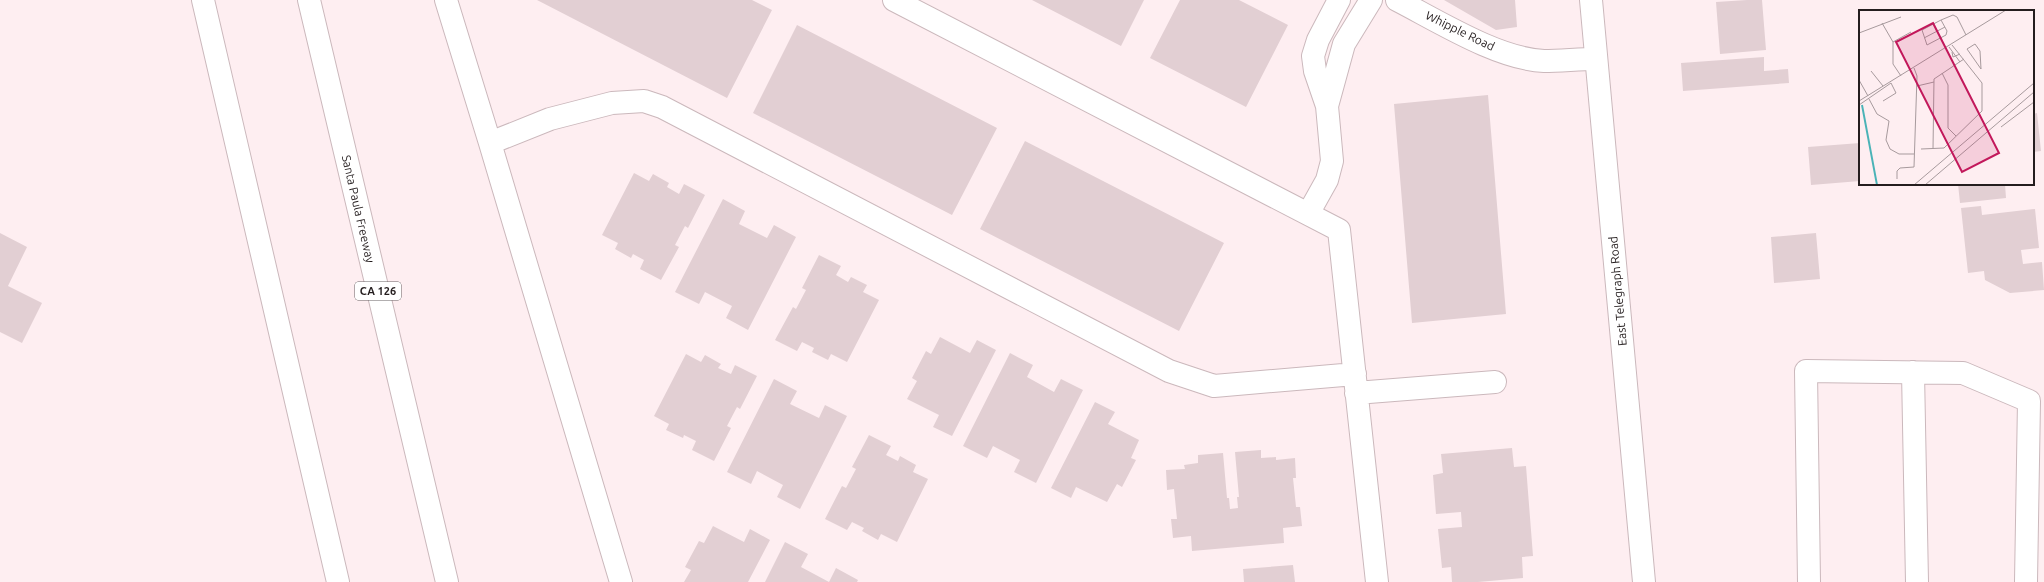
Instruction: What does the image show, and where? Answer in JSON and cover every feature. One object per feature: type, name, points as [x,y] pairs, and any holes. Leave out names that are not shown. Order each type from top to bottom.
[{"type":"main road","points":[[203,0],[338,582]]},
{"type":"main road","name":"Santa Paula Freeway","points":[[309,0],[446,582]]},
{"type":"main road","points":[[446,0],[621,582]]},
{"type":"main road","points":[[894,0],[1339,230],[1377,582]]},
{"type":"main road","points":[[1308,214],[1326,180],[1332,161],[1327,106],[1315,71],[1313,56],[1318,40],[1340,0]]},
{"type":"main road","points":[[1327,106],[1344,44],[1371,0]]},
{"type":"main road","name":"Whipple Road","points":[[1397,0],[1478,42],[1510,54],[1543,61],[1596,59]]},
{"type":"main road","name":"East Telegraph Road","points":[[1591,0],[1644,582]]},
{"type":"main road","points":[[490,143],[550,119],[612,103],[644,101],[662,107],[1169,371],[1214,386],[1495,382]]},
{"type":"main road","points":[[1809,582],[1806,370],[1963,373],[2029,401],[2026,582]]},
{"type":"main road","points":[[1913,372],[1917,582]]},
{"type":"building","points":[[537,0],[752,0],[772,10],[727,98]]},
{"type":"building","points":[[1032,0],[1144,0],[1121,46]]},
{"type":"building","points":[[1180,0],[1239,0],[1288,25],[1246,107],[1150,58]]},
{"type":"building","points":[[1444,0],[1515,0],[1517,27],[1496,30]]},
{"type":"building","points":[[1762,0],[1766,50],[1720,54],[1716,2]]},
{"type":"building","points":[[797,25],[997,128],[952,215],[753,113]]},
{"type":"building","points":[[1764,57],[1764,71],[1788,69],[1789,83],[1683,91],[1681,63]]},
{"type":"building","points":[[1488,95],[1506,314],[1412,323],[1394,104]]},
{"type":"building","points":[[2037,113],[2041,151],[2034,152],[2034,114]]},
{"type":"building","points":[[1025,141],[1224,243],[1179,331],[980,229]]},
{"type":"building","points":[[1859,143],[1859,181],[1811,185],[1808,147]]},
{"type":"building","points":[[634,173],[649,181],[653,174],[669,183],[667,187],[679,194],[684,184],[705,195],[688,228],[685,226],[675,245],[679,247],[661,280],[640,269],[644,260],[633,254],[631,258],[615,249],[618,243],[602,235]]},
{"type":"building","points":[[1958,185],[2005,185],[2006,198],[1960,203]]},
{"type":"building","points":[[723,199],[745,211],[739,224],[767,238],[774,225],[796,237],[748,330],[726,318],[732,306],[705,292],[699,304],[675,292]]},
{"type":"building","points":[[1981,206],[1982,215],[2035,209],[2039,248],[2021,250],[2023,264],[2042,262],[2044,290],[2010,293],[1985,280],[1984,271],[1968,273],[1961,208]]},
{"type":"building","points":[[0,233],[27,247],[8,286],[42,303],[22,343],[0,332]]},
{"type":"building","points":[[1816,233],[1820,279],[1774,283],[1771,237]]},
{"type":"building","points":[[819,255],[841,266],[836,275],[848,282],[851,277],[867,285],[863,292],[879,300],[847,362],[831,354],[828,360],[812,352],[814,348],[802,342],[797,351],[775,340],[793,307],[796,309],[806,290],[802,288]]},
{"type":"building","points":[[940,337],[970,353],[977,340],[996,350],[952,436],[933,427],[939,415],[907,399],[917,381],[912,378],[926,351],[931,354]]},
{"type":"building","points":[[1010,353],[1033,365],[1027,377],[1054,392],[1061,379],[1083,390],[1036,483],[1014,472],[1020,460],[993,446],[987,458],[963,446]]},
{"type":"building","points":[[686,354],[701,362],[705,355],[721,364],[718,368],[731,374],[735,365],[757,376],[740,409],[737,407],[727,426],[731,428],[714,461],[692,450],[696,441],[684,435],[683,438],[666,430],[669,424],[654,416]]},
{"type":"building","points":[[774,379],[797,391],[790,404],[819,418],[825,405],[847,416],[800,509],[777,497],[783,485],[757,471],[751,484],[727,472]]},
{"type":"building","points":[[1095,402],[1115,412],[1108,424],[1139,440],[1131,458],[1136,460],[1122,487],[1117,484],[1107,502],[1076,487],[1071,498],[1051,488]]},
{"type":"building","points":[[869,435],[891,446],[886,455],[898,461],[900,456],[916,465],[913,472],[928,479],[897,542],[881,534],[878,540],[862,531],[864,528],[852,522],[847,530],[825,519],[842,486],[846,488],[856,469],[852,467]]},
{"type":"building","points":[[1512,448],[1514,467],[1526,466],[1533,556],[1522,557],[1523,578],[1478,582],[1452,582],[1451,567],[1442,568],[1438,529],[1462,527],[1461,512],[1436,514],[1433,475],[1443,473],[1441,454]]},
{"type":"building","points":[[1261,450],[1261,458],[1276,457],[1276,460],[1295,458],[1296,478],[1293,478],[1296,507],[1300,507],[1302,526],[1283,528],[1284,543],[1192,551],[1191,536],[1173,538],[1171,519],[1177,519],[1174,489],[1167,490],[1166,470],[1185,469],[1184,465],[1198,463],[1198,455],[1223,453],[1227,498],[1229,498],[1230,509],[1238,508],[1237,497],[1239,497],[1235,452]]},
{"type":"building","points":[[713,526],[744,542],[750,529],[770,540],[748,582],[684,582],[691,570],[685,567],[699,541],[704,543]]},
{"type":"building","points":[[785,542],[808,554],[801,567],[829,582],[765,582]]},
{"type":"building","points":[[1293,565],[1295,582],[1244,582],[1243,569]]},
{"type":"building","points":[[836,568],[858,580],[857,582],[829,582]]}]
